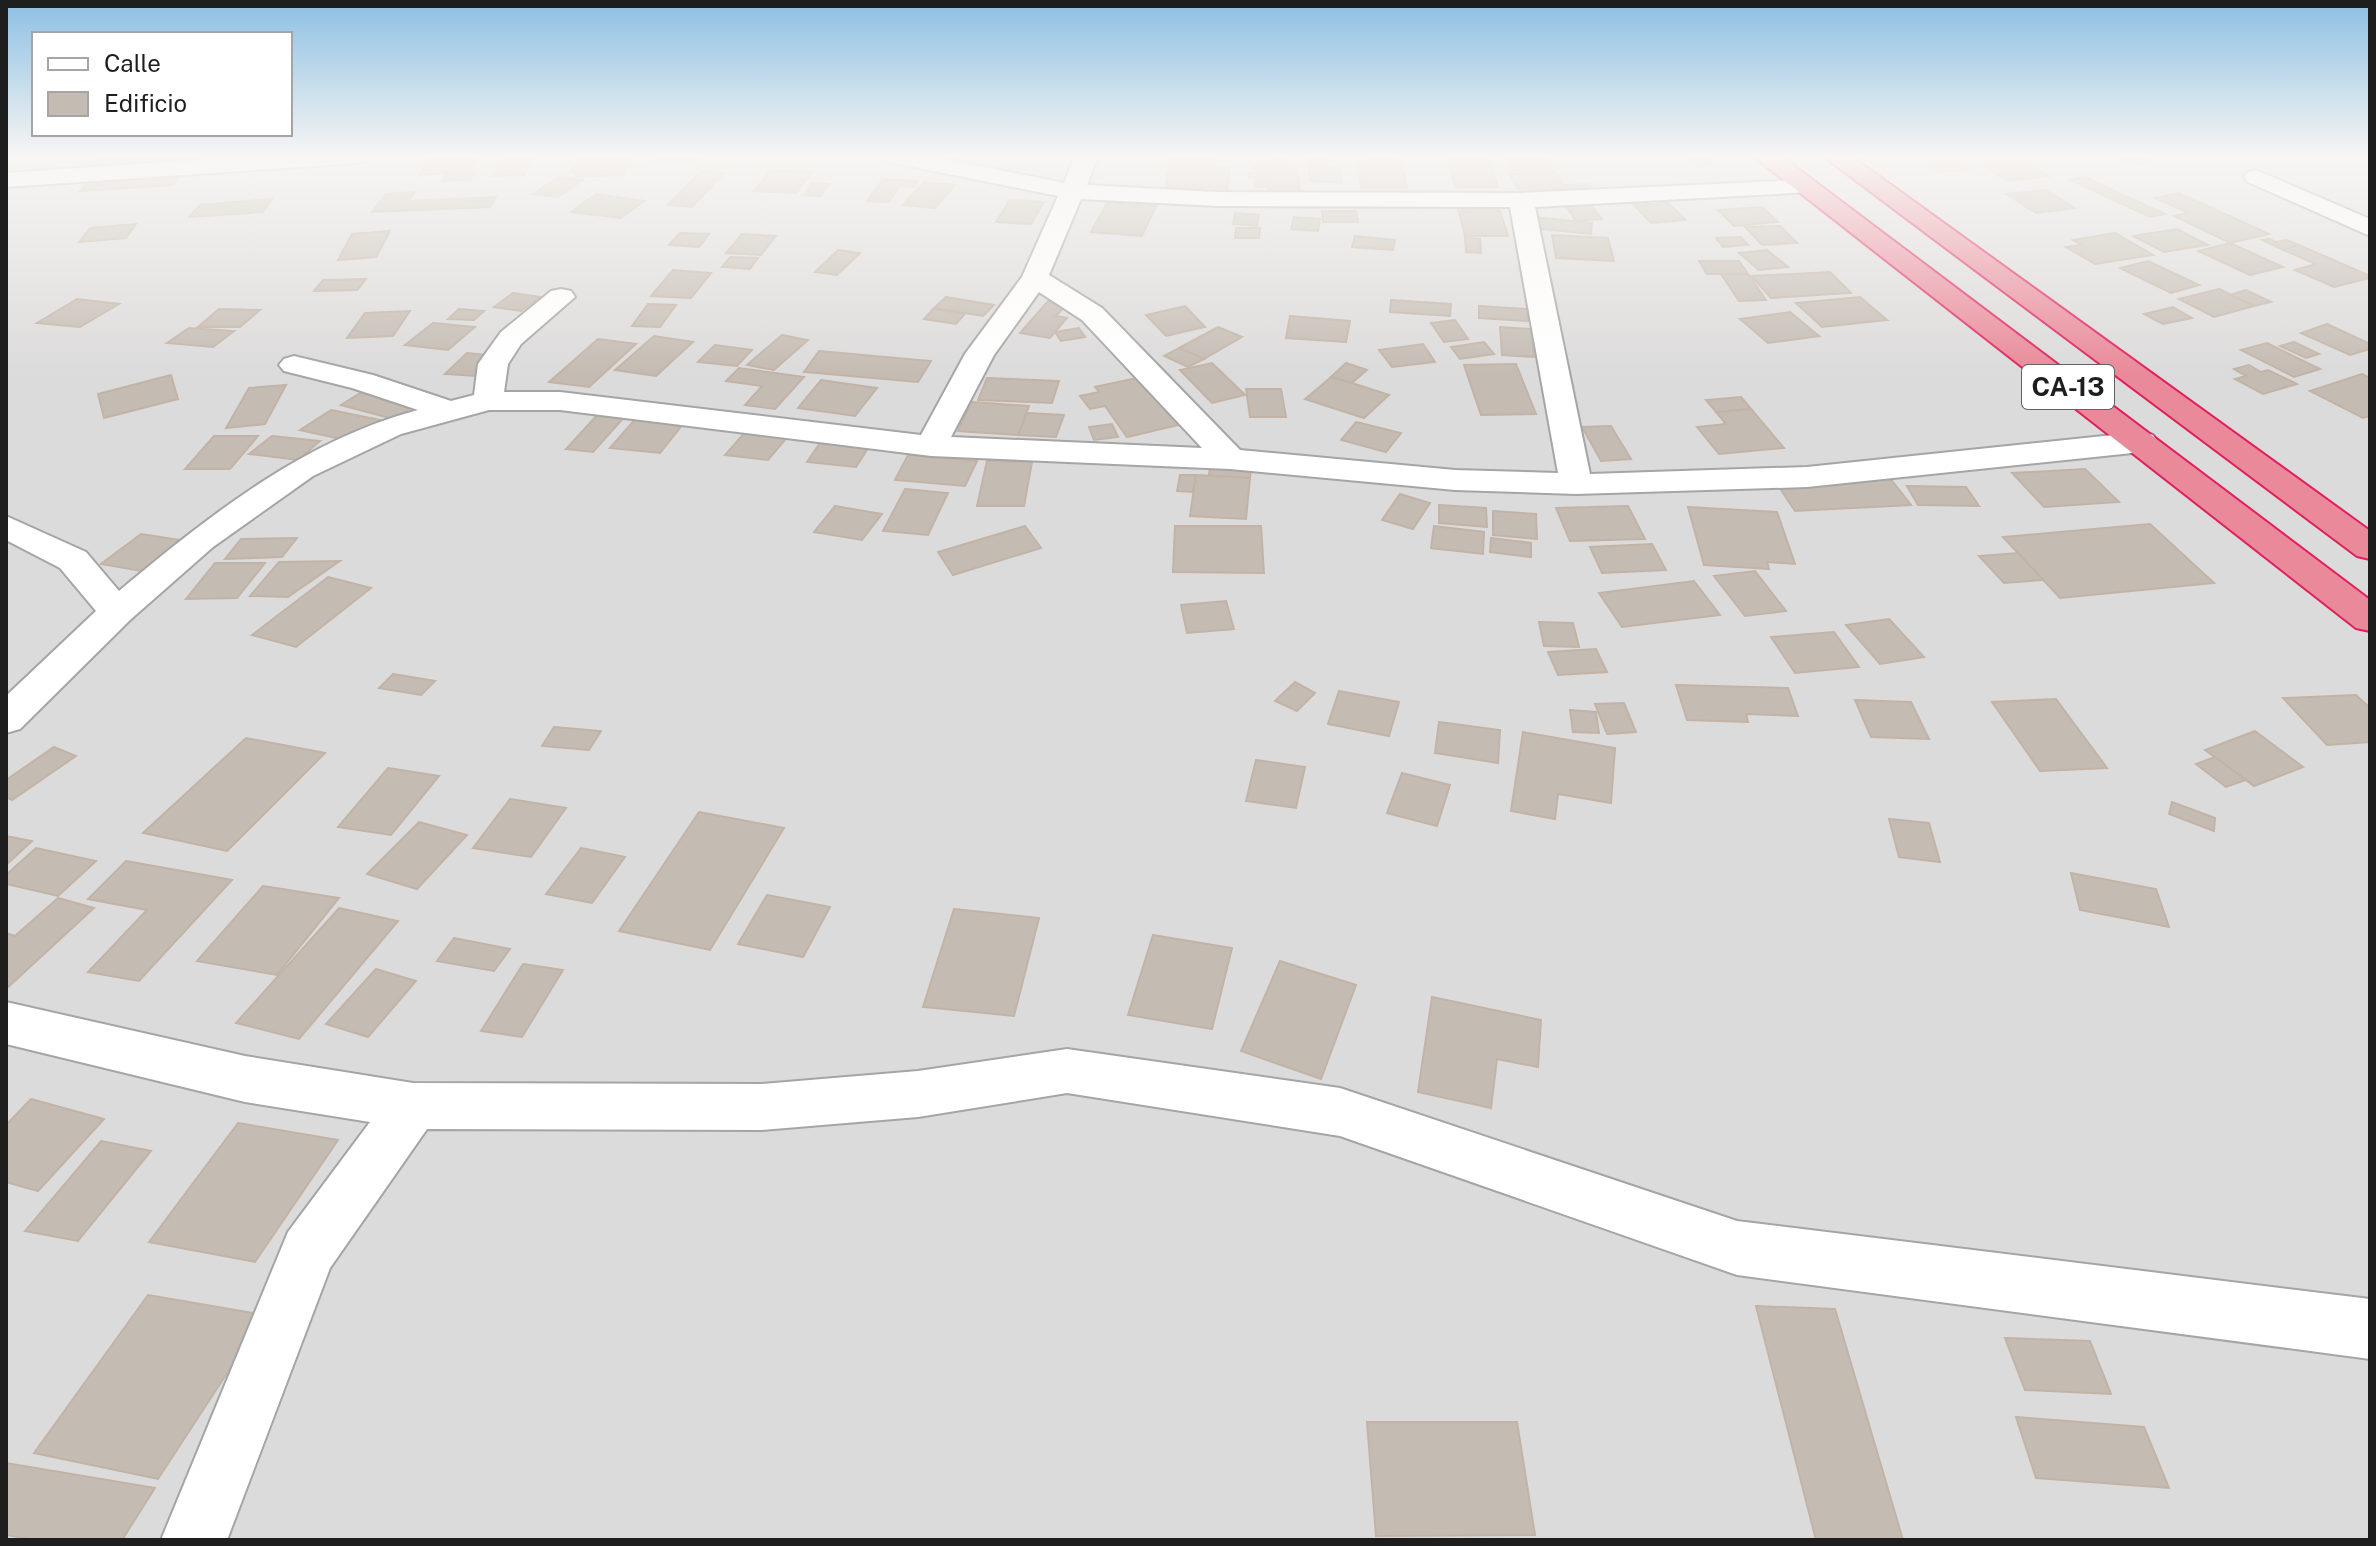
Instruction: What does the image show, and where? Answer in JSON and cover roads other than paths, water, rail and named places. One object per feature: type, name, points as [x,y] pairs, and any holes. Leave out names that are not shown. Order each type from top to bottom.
[{"type":"highway","name":"CA-13","points":[[1857,228],[2142,442],[2370,619]]},
{"type":"highway","name":"CA-13","points":[[1933,228],[2370,548]]},
{"type":"street","points":[[931,446],[980,354],[1035,278],[1055,228]]},
{"type":"street","points":[[1526,228],[1576,484]]},
{"type":"street","points":[[1035,278],[1092,314],[1230,459]]},
{"type":"street","points":[[488,401],[493,364],[511,338],[561,297]]},
{"type":"street","points":[[294,365],[362,381],[447,410]]},
{"type":"street","points":[[6,719],[45,685],[117,612],[201,540],[301,469],[390,427],[488,401],[560,401],[621,407],[931,446],[1230,459],[1455,480],[1576,484],[1807,477],[2142,442]]},
{"type":"street","points":[[6,526],[73,560],[117,612]]},
{"type":"street","points":[[6,1023],[245,1079],[413,1106],[761,1107],[918,1094],[1067,1071],[1340,1112],[1737,1248],[2370,1329]]},
{"type":"street","points":[[194,1540],[308,1251],[413,1106]]}]
